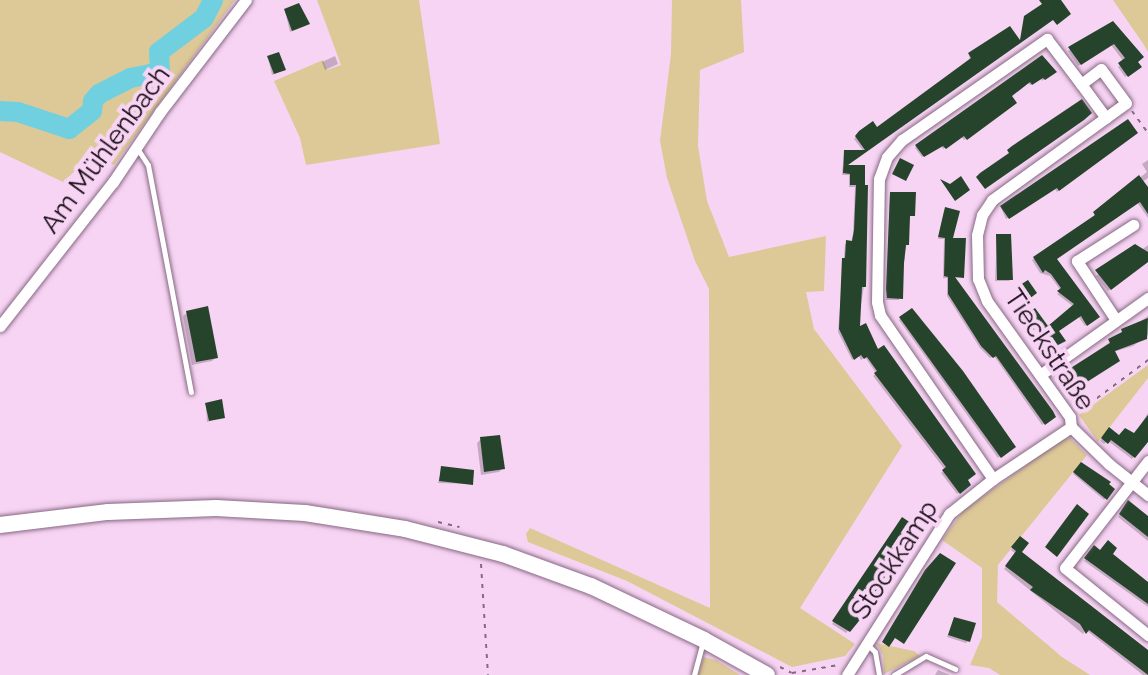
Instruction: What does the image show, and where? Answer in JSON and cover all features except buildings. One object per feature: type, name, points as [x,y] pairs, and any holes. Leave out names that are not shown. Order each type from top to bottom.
[{"type":"main road","points":[[0,525],[108,512],[245,509],[360,521],[481,548],[591,586],[704,640],[767,675]]},
{"type":"street","name":"Am Mühlenbach","points":[[0,326],[113,182],[136,146],[246,0]]},
{"type":"street","points":[[993,479],[880,315],[877,302],[879,179],[887,157],[902,140],[1047,39],[1106,118]]},
{"type":"street","points":[[1081,84],[1101,69],[1126,103]]},
{"type":"street","name":"Tieckstraße","points":[[1126,103],[992,200],[982,215],[977,235],[978,279],[987,301],[1070,422],[1148,495]]},
{"type":"street","points":[[1116,320],[1077,261],[1133,225]]},
{"type":"street","points":[[1040,375],[1148,298]]},
{"type":"street","name":"Stockkamp","points":[[847,675],[949,514],[1070,422]]},
{"type":"street","points":[[1148,461],[1065,568],[1148,635]]},
{"type":"lane","points":[[136,146],[148,165],[191,392]]},
{"type":"lane","points":[[694,675],[704,640]]},
{"type":"lane","points":[[867,644],[875,652],[879,675]]},
{"type":"lane","points":[[894,675],[926,656],[955,669]]},
{"type":"path","points":[[1126,103],[1148,133]]},
{"type":"path","points":[[1070,422],[1148,360]]},
{"type":"path","points":[[481,548],[488,675]]},
{"type":"shaded area","points":[[0,0],[235,0],[114,165],[91,156],[63,182],[0,152]]},
{"type":"shaded area","points":[[317,0],[419,0],[440,144],[306,165],[300,138],[274,81],[323,60],[327,70],[341,65]]},
{"type":"shaded area","points":[[672,0],[741,0],[744,52],[700,70],[698,146],[707,201],[729,257],[826,236],[824,291],[806,292],[814,329],[902,446],[800,608],[855,644],[845,656],[792,667],[627,581],[528,542],[526,534],[530,528],[710,608],[709,289],[695,261],[667,178],[660,141],[671,54]]},
{"type":"shaded area","points":[[1113,0],[1148,0],[1148,52],[1144,45]]},
{"type":"shaded area","points":[[1148,365],[1148,378],[1098,442],[1079,415]]},
{"type":"shaded area","points":[[1070,438],[1087,455],[998,565],[997,602],[1062,657],[1090,675],[1000,675],[989,668],[970,665],[982,637],[982,568],[942,540],[963,511],[1061,440]]},
{"type":"shaded area","points":[[876,643],[914,651],[920,656],[884,674],[883,655]]},
{"type":"shaded area","points":[[703,657],[716,660],[740,675],[698,675]]},
{"type":"waterway","points":[[0,111],[18,112],[69,129],[92,111],[93,101],[99,94],[130,78],[160,72],[159,52],[204,18],[213,0]]}]
